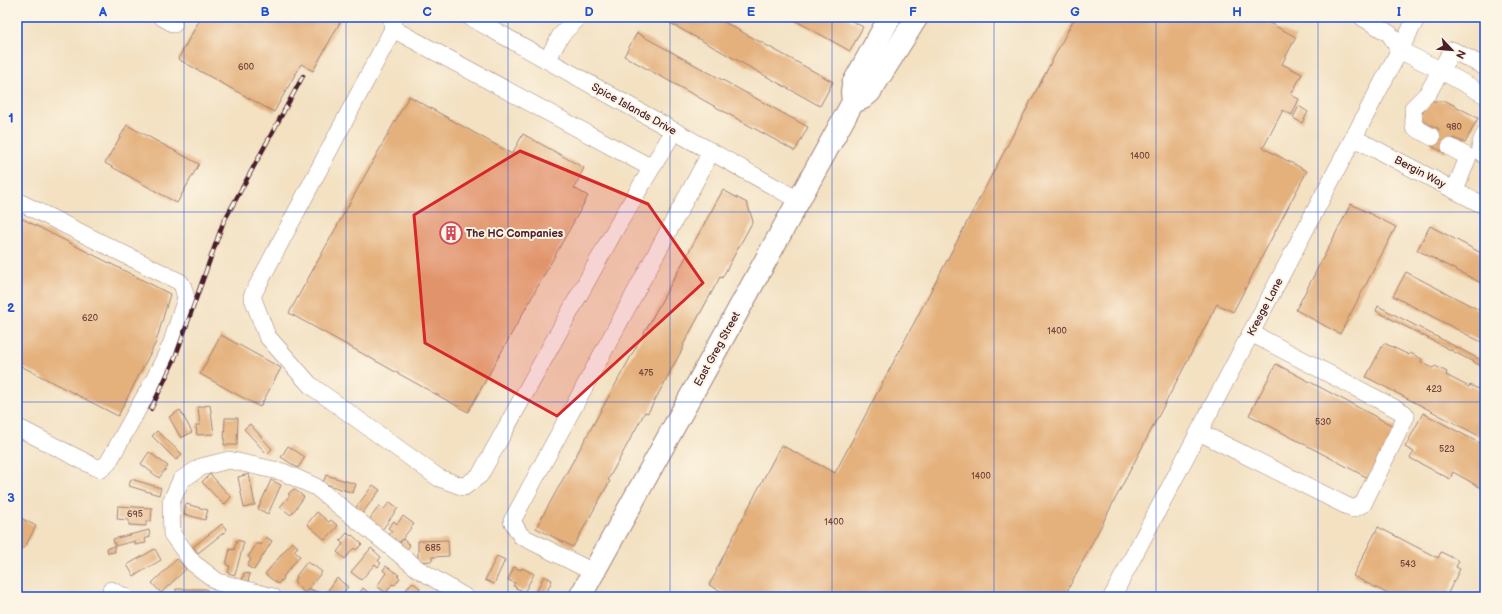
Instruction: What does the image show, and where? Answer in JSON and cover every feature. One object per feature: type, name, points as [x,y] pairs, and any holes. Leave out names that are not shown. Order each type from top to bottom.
[{"type":"main road","name":"East Greg Street","points":[[580,597],[853,102],[853,84],[890,17]]},
{"type":"main road","points":[[900,45],[907,17]]},
{"type":"main road","points":[[853,102],[863,98],[870,92],[917,17]]},
{"type":"street","name":"Spice Islands Drive","points":[[470,17],[495,23],[547,60],[798,200]]},
{"type":"street","points":[[547,60],[561,35],[579,17]]},
{"type":"street","name":"Kresge Lane","points":[[1112,597],[1417,17]]},
{"type":"street","points":[[1370,19],[1390,34],[1399,50],[1440,70],[1485,95]]},
{"type":"street","points":[[654,164],[646,165],[394,23],[252,296],[267,336],[310,385],[439,478],[464,487],[480,475],[612,235],[674,132]]},
{"type":"street","points":[[1432,137],[1414,127],[1413,108],[1428,93],[1452,50],[1485,67]]},
{"type":"street","points":[[1485,134],[1480,143],[1481,151],[1485,156]]},
{"type":"street","name":"Bergin Way","points":[[1354,138],[1485,206]]},
{"type":"street","points":[[1450,147],[1468,157],[1455,190]]},
{"type":"street","points":[[593,572],[521,536],[512,520],[711,152]]},
{"type":"street","points":[[17,201],[180,282],[184,287],[186,298],[171,345],[145,397],[108,464],[101,469],[93,466],[17,427]]},
{"type":"street","points":[[1199,432],[1352,509],[1363,504],[1406,416],[1404,413],[1251,333]]},
{"type":"street","points":[[273,597],[218,582],[193,563],[172,534],[171,502],[181,480],[201,467],[229,460],[283,472],[316,487],[418,569],[465,597]]},
{"type":"highlighted area","points":[[520,151],[648,204],[703,283],[557,416],[425,343],[414,215]]},
{"type":"building","points":[[201,17],[343,17],[313,71],[301,64],[274,112],[178,59]]},
{"type":"building","points":[[659,17],[715,17],[833,82],[820,106]]},
{"type":"building","points":[[789,17],[845,17],[863,27],[850,51]]},
{"type":"building","points":[[1075,17],[1258,17],[1296,37],[1282,64],[1302,74],[1291,95],[1299,99],[1292,115],[1283,110],[1263,148],[1307,171],[1233,312],[1217,304],[1064,597],[732,597],[709,585],[781,445],[835,473]]},
{"type":"building","points":[[637,33],[808,127],[795,151],[624,56]]},
{"type":"building","name":"The HC Companies","points":[[409,96],[512,154],[523,134],[584,168],[574,188],[588,196],[468,412],[289,313]]},
{"type":"building","points":[[1429,101],[1446,101],[1478,118],[1465,143],[1454,138],[1445,153],[1431,146],[1431,142],[1439,129],[1419,119]]},
{"type":"building","points":[[1299,106],[1308,112],[1302,123],[1293,118]]},
{"type":"building","points":[[127,125],[199,164],[177,203],[105,163]]},
{"type":"building","points":[[723,190],[747,203],[753,221],[722,278],[720,277],[648,413],[645,412],[608,480],[610,481],[573,547],[536,528]]},
{"type":"building","points":[[1351,204],[1396,227],[1340,334],[1296,310]]},
{"type":"building","points":[[17,216],[170,294],[156,342],[118,416],[17,364]]},
{"type":"building","points":[[1430,226],[1485,255],[1485,285],[1417,250]]},
{"type":"building","points":[[1406,272],[1485,313],[1485,344],[1393,296]]},
{"type":"building","points":[[1378,306],[1485,362],[1485,368],[1376,311]]},
{"type":"building","points":[[221,335],[281,368],[260,407],[200,374]]},
{"type":"building","points":[[1384,343],[1409,355],[1410,353],[1422,359],[1421,362],[1433,368],[1435,366],[1447,372],[1446,375],[1469,387],[1470,385],[1483,391],[1481,394],[1485,396],[1485,439],[1366,377]]},
{"type":"building","points":[[1276,364],[1397,428],[1370,479],[1249,415]]},
{"type":"building","points":[[210,405],[214,434],[197,435],[196,425],[200,425],[198,407]]},
{"type":"building","points":[[180,410],[192,432],[181,438],[169,417]]},
{"type":"building","points":[[1423,413],[1485,446],[1485,490],[1453,472],[1450,479],[1410,458],[1414,452],[1405,447]]},
{"type":"building","points":[[225,418],[238,418],[237,445],[224,445]]},
{"type":"building","points":[[250,424],[272,449],[267,454],[244,429]]},
{"type":"building","points":[[157,431],[182,454],[176,460],[152,436]]},
{"type":"building","points":[[288,446],[305,457],[298,468],[281,457]]},
{"type":"building","points":[[149,452],[168,466],[159,478],[141,464]]},
{"type":"building","points":[[210,474],[231,497],[224,505],[202,482]]},
{"type":"building","points":[[249,474],[255,505],[244,508],[238,477]]},
{"type":"building","points":[[326,475],[356,484],[353,493],[323,483]]},
{"type":"building","points":[[131,479],[161,488],[159,495],[129,486]]},
{"type":"building","points":[[271,480],[281,485],[268,514],[258,509]]},
{"type":"building","points":[[373,485],[380,490],[361,515],[354,510]]},
{"type":"building","points":[[294,489],[304,497],[291,515],[280,507],[290,495],[288,494]]},
{"type":"building","points":[[390,502],[398,508],[382,530],[369,520],[379,506],[384,509]]},
{"type":"building","points":[[186,504],[208,510],[205,520],[184,514]]},
{"type":"building","points":[[118,506],[152,508],[151,521],[146,521],[146,526],[129,525],[129,520],[117,519]]},
{"type":"building","points":[[317,512],[329,522],[331,520],[338,526],[325,540],[307,524]]},
{"type":"building","points":[[17,516],[36,526],[25,547],[17,551]]},
{"type":"building","points":[[403,516],[414,524],[400,542],[398,542],[389,535],[392,531],[388,528],[394,521],[397,524]]},
{"type":"building","points":[[222,524],[227,530],[198,553],[193,547]]},
{"type":"building","points":[[1378,527],[1438,558],[1441,552],[1459,561],[1456,567],[1460,569],[1446,597],[1394,597],[1353,576]]},
{"type":"building","points":[[149,530],[150,537],[145,539],[146,543],[135,545],[135,541],[115,546],[113,539]]},
{"type":"building","points":[[347,533],[351,536],[352,535],[362,544],[356,550],[354,548],[345,559],[337,552],[343,544],[340,541]]},
{"type":"building","points":[[266,537],[272,541],[254,570],[247,566],[251,559],[248,557],[257,543],[261,545]]},
{"type":"building","points":[[403,539],[410,545],[405,553],[397,547]]},
{"type":"building","points":[[237,540],[244,542],[235,575],[228,573],[230,566],[226,565],[230,549],[234,550]]},
{"type":"building","points":[[448,540],[449,556],[432,557],[432,561],[418,562],[418,541]]},
{"type":"building","points":[[292,542],[298,547],[294,551],[300,556],[283,577],[284,578],[282,581],[281,580],[278,584],[265,574]]},
{"type":"building","points":[[114,546],[115,552],[108,553],[107,548]]},
{"type":"building","points":[[371,548],[381,557],[378,561],[381,563],[378,567],[375,564],[361,580],[351,572]]},
{"type":"building","points":[[155,549],[161,560],[134,576],[127,565]]},
{"type":"building","points":[[497,556],[505,560],[494,584],[485,580]]},
{"type":"building","points":[[177,559],[186,569],[161,593],[152,583]]},
{"type":"building","points":[[307,562],[322,572],[305,593],[295,584],[296,583],[294,581]]},
{"type":"building","points":[[386,566],[399,575],[397,576],[400,578],[395,585],[392,584],[386,593],[377,586],[386,573],[383,570]]},
{"type":"building","points":[[514,567],[521,570],[522,568],[534,574],[525,591],[522,592],[520,591],[521,590],[515,588],[516,587],[513,586],[515,583],[508,580]]},
{"type":"building","points":[[244,573],[250,574],[247,585],[241,584]]},
{"type":"building","points":[[544,576],[552,580],[545,597],[534,597]]},
{"type":"building","points":[[337,578],[348,587],[339,597],[323,597]]},
{"type":"building","points":[[412,582],[420,588],[419,591],[423,595],[422,597],[401,597]]},
{"type":"building","points":[[363,588],[369,593],[366,597],[357,597]]},
{"type":"building","points":[[176,589],[207,589],[207,597],[176,596]]},
{"type":"building","points":[[310,589],[319,593],[317,597],[306,597]]},
{"type":"railway","points":[[151,409],[175,358],[223,223],[303,76]]},
{"type":"place","name":"The HC Companies","points":[[451,233]]}]
